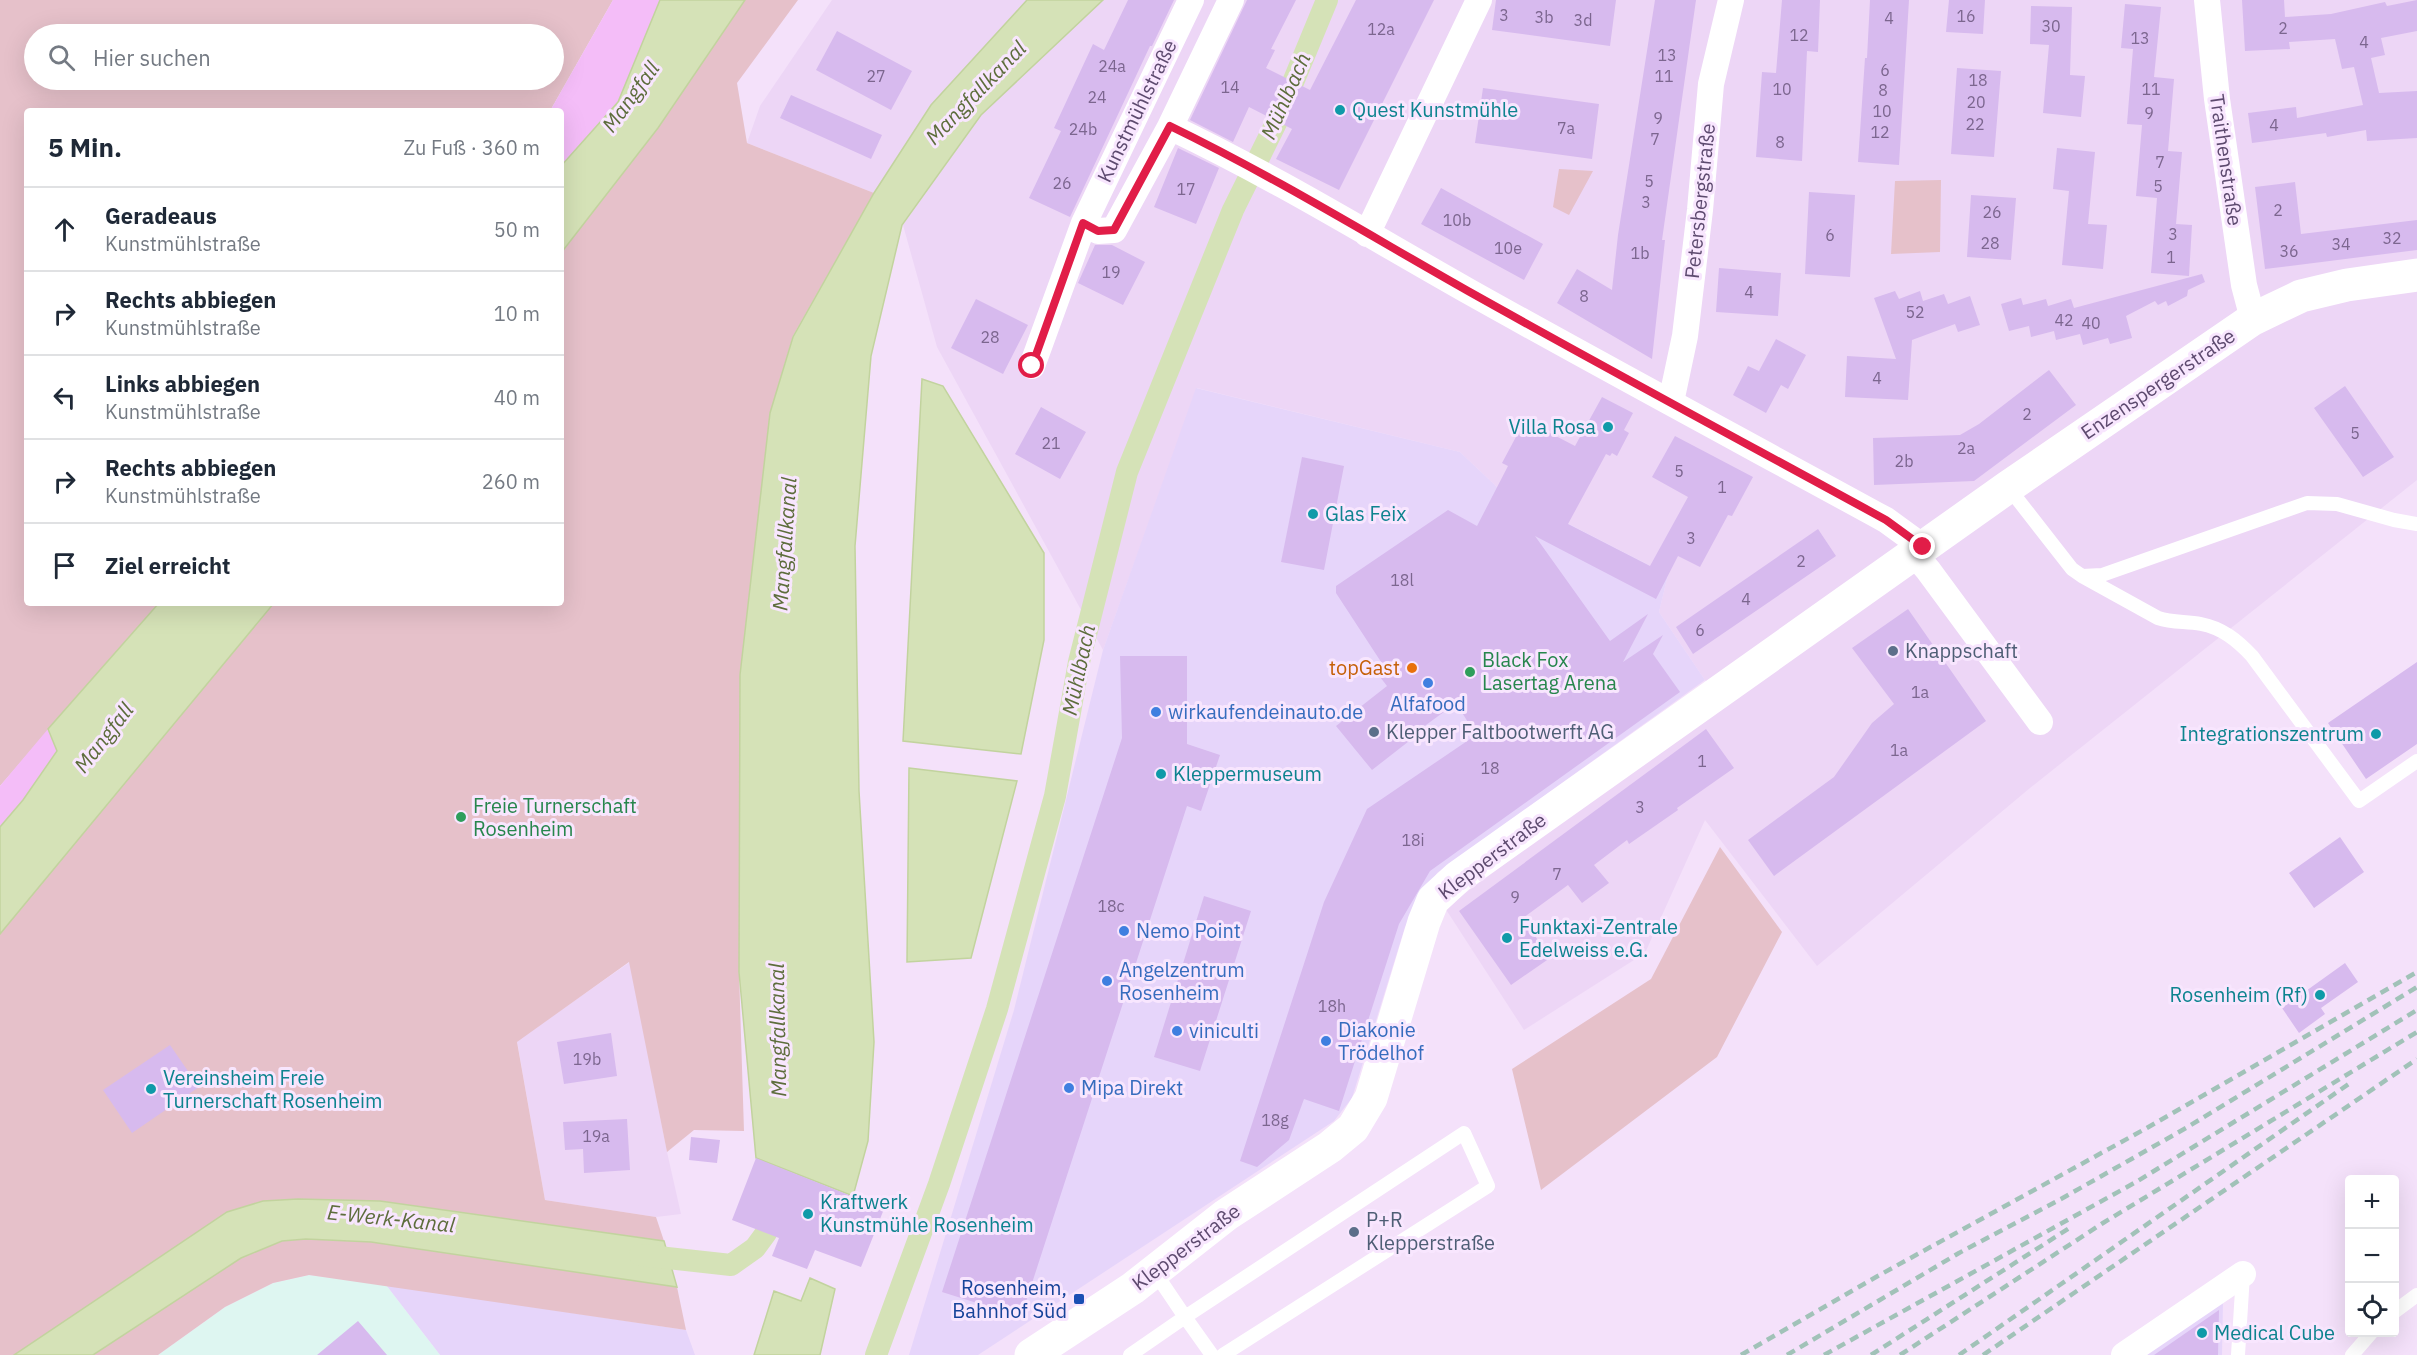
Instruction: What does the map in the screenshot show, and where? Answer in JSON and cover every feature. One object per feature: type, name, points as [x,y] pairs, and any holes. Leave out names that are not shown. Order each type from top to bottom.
[{"type":"street","name":"Kunstmühlstraße","points":[[1032,366],[1083,223],[1191,0]]},
{"type":"street","name":"Kunstmühlstraße","points":[[1083,223],[1098,231],[1114,230],[1170,126],[1231,0]]},
{"type":"street","points":[[1367,234],[1479,0]]},
{"type":"street","name":"Petersbergstraße","points":[[1671,402],[1686,322],[1711,84],[1731,0]]},
{"type":"street","name":"Traithenstraße","points":[[2206,0],[2218,110],[2244,285],[2253,319]]},
{"type":"street","name":"Kunstmühlstraße","points":[[1170,126],[1238,159],[1367,234],[1886,520],[1918,551],[1928,570],[2040,722]]},
{"type":"street","name":"Enzenspergerstraße","points":[[1918,551],[2253,319],[2301,296],[2347,285],[2417,274]]},
{"type":"street","name":"Klepperstraße","points":[[1031,1355],[1133,1288],[1226,1215],[1330,1147],[1353,1128],[1371,1098],[1424,922],[1433,900],[1458,877],[1918,551]]},
{"type":"street","points":[[2124,1355],[2243,1274]]},
{"type":"lane","points":[[2008,487],[2072,569],[2082,576],[2158,618],[2170,622],[2200,624],[2216,628],[2237,640],[2252,656],[2359,801],[2417,761]]},
{"type":"lane","points":[[2082,576],[2102,575],[2307,503],[2337,504],[2417,524]]},
{"type":"lane","points":[[1130,1355],[1464,1133],[1488,1186],[1223,1355]]},
{"type":"lane","points":[[1154,1271],[1212,1355]]},
{"type":"lane","points":[[2238,1355],[2243,1274]]},
{"type":"lane","points":[[2399,1308],[2417,1295]]},
{"type":"lane","points":[[2352,1355],[2368,1337]]},
{"type":"shaded area","points":[[0,0],[613,0],[564,86],[564,24],[24,24],[24,90],[562,90],[552,108],[24,108],[24,606],[156,606],[0,786]]},
{"type":"shaded area","points":[[745,0],[798,0],[737,83],[747,143],[874,193],[793,336],[770,413],[740,675],[739,972],[744,1131],[694,1130],[667,1152],[629,962],[517,1042],[545,1200],[656,1217],[664,1241],[380,1201],[298,1199],[40,1338],[14,1355],[0,1355],[0,934],[272,606],[564,606],[564,249],[658,128]]},
{"type":"shaded area","points":[[832,0],[1027,0],[931,105],[874,193],[747,143],[760,106]]},
{"type":"shaded area","points":[[1103,0],[2417,0],[2417,480],[2030,788],[1817,966],[1705,820],[1645,953],[1524,1030],[1445,908],[1724,702],[1705,680],[1659,612],[1668,575],[1497,487],[1460,452],[1197,388],[1103,650],[937,347],[903,225],[981,115]]},
{"type":"shaded area","points":[[1559,169],[1593,171],[1569,215],[1553,207]]},
{"type":"shaded area","points":[[1941,180],[1940,252],[1891,254],[1895,181]]},
{"type":"shaded area","points":[[1196,388],[1460,452],[1497,487],[1668,575],[1659,612],[1705,680],[1437,873],[1405,927],[1352,1098],[1334,1121],[978,1355],[909,1355],[1014,1010],[1103,650]]},
{"type":"shaded area","points":[[1720,847],[1782,932],[1717,1057],[1541,1190],[1512,1069],[1651,979]]},
{"type":"shaded area","points":[[630,962],[681,1214],[656,1217],[545,1200],[517,1041]]},
{"type":"shaded area","points":[[306,1239],[371,1242],[677,1287],[686,1330],[309,1275],[273,1283],[225,1307],[158,1355],[93,1355],[241,1258],[282,1241]]},
{"type":"shaded area","points":[[309,1275],[386,1285],[440,1355],[158,1355],[225,1307],[273,1283]]},
{"type":"shaded area","points":[[386,1285],[686,1330],[695,1355],[440,1355]]},
{"type":"shaded area","name":"Medical Cube","points":[[2223,1302],[2222,1355],[2144,1355]]},
{"type":"sand","points":[[613,0],[660,0],[661,3],[618,102],[564,163],[564,108],[552,108],[564,90]]},
{"type":"sand","points":[[48,729],[57,751],[23,800],[0,827],[0,786]]},
{"type":"water","name":"Mangfall","points":[[660,0],[745,0],[658,128],[564,249],[564,163],[618,102]]},
{"type":"water","name":"Mangfallkanal","points":[[1027,0],[1103,0],[981,115],[902,225],[871,356],[855,546],[859,791],[874,1042],[868,1141],[853,1196],[756,1158],[739,972],[740,675],[770,413],[793,337],[874,193],[931,105]]},
{"type":"water","points":[[922,379],[943,386],[1044,553],[1044,640],[1021,754],[903,741]]},
{"type":"water","name":"Mangfall","points":[[156,606],[272,606],[0,934],[0,827],[23,800],[57,751],[48,729]]},
{"type":"water","points":[[909,768],[1017,781],[971,958],[907,962]]},
{"type":"water","points":[[298,1199],[380,1201],[664,1241],[677,1287],[371,1242],[306,1239],[282,1241],[241,1258],[93,1355],[14,1355],[227,1212],[263,1201]]},
{"type":"water","points":[[810,1278],[835,1289],[820,1355],[754,1355],[774,1291],[801,1301]]},
{"type":"building","points":[[1128,0],[1174,0],[1070,217],[1029,198],[1061,131],[1054,128],[1093,44],[1104,50]]},
{"type":"building","points":[[1247,0],[1296,0],[1271,49],[1275,50],[1266,68],[1310,90],[1356,0],[1434,0],[1339,190],[1276,159],[1292,129],[1249,107],[1233,142],[1190,120]]},
{"type":"building","points":[[1496,0],[1616,0],[1610,46],[1492,30]]},
{"type":"building","points":[[1655,0],[1696,0],[1662,240],[1665,240],[1652,359],[1557,303],[1577,269],[1612,290],[1618,235]]},
{"type":"building","points":[[1782,0],[1820,0],[1818,52],[1807,51],[1802,161],[1756,157],[1762,72],[1776,73]]},
{"type":"building","points":[[1870,0],[1909,0],[1899,165],[1858,162]]},
{"type":"building","points":[[1949,0],[1985,0],[1983,34],[1946,32]]},
{"type":"building","points":[[2242,0],[2284,0],[2285,17],[2331,14],[2385,2],[2387,6],[2417,0],[2417,31],[2381,38],[2385,55],[2371,58],[2379,93],[2417,91],[2417,138],[2367,141],[2366,130],[2327,137],[2326,133],[2252,143],[2248,113],[2296,107],[2297,118],[2363,105],[2354,67],[2342,69],[2335,39],[2289,42],[2290,49],[2245,51]]},
{"type":"building","points":[[2125,4],[2161,7],[2154,77],[2174,79],[2168,151],[2182,152],[2176,224],[2192,225],[2189,276],[2151,273],[2157,198],[2136,196],[2142,125],[2127,124],[2133,49],[2121,48]]},
{"type":"building","points":[[2031,6],[2072,7],[2070,75],[2085,76],[2081,117],[2043,113],[2049,45],[2030,44]]},
{"type":"building","points":[[837,31],[912,71],[891,110],[816,70]]},
{"type":"building","points":[[1957,68],[2001,71],[1994,157],[1951,154]]},
{"type":"building","points":[[1483,88],[1599,104],[1592,159],[1475,143]]},
{"type":"building","points":[[791,95],[882,135],[871,159],[780,118]]},
{"type":"building","points":[[1178,148],[1219,168],[1196,224],[1154,207]]},
{"type":"building","points":[[2057,148],[2095,152],[2088,224],[2107,225],[2103,269],[2062,265],[2069,191],[2053,189]]},
{"type":"building","points":[[2295,182],[2301,234],[2417,220],[2417,250],[2265,269],[2255,187]]},
{"type":"building","points":[[1441,188],[1543,244],[1524,280],[1421,224]]},
{"type":"building","points":[[1809,192],[1855,195],[1850,277],[1805,274]]},
{"type":"building","points":[[1971,195],[2016,198],[2011,260],[1967,257]]},
{"type":"building","points":[[1095,245],[1112,245],[1145,262],[1123,305],[1078,283]]},
{"type":"building","points":[[1719,268],[1781,273],[1778,316],[1716,312]]},
{"type":"building","points":[[2202,274],[2205,282],[2188,290],[2187,296],[2168,306],[2166,301],[2158,305],[2155,301],[2126,316],[2132,338],[2110,344],[2108,338],[2083,345],[2080,334],[2056,340],[2054,331],[2031,337],[2029,326],[2009,331],[2001,304],[2021,298],[2023,305],[2046,299],[2048,306],[2071,299],[2074,308]]},
{"type":"building","points":[[1895,291],[1899,299],[1920,291],[1923,301],[1944,294],[1948,304],[1970,296],[1980,325],[1958,332],[1955,324],[1912,340],[1908,400],[1845,397],[1847,356],[1896,359],[1874,298]]},
{"type":"building","points":[[976,299],[1028,325],[1003,374],[951,348]]},
{"type":"building","points":[[1776,339],[1806,355],[1788,389],[1781,385],[1766,413],[1733,395],[1748,366],[1759,371]]},
{"type":"building","points":[[2049,370],[2076,405],[1974,481],[1874,485],[1873,438],[1960,435],[1979,424]]},
{"type":"building","points":[[2345,386],[2394,457],[2363,477],[2314,408]]},
{"type":"building","points":[[1602,397],[1633,413],[1624,430],[1629,433],[1617,456],[1612,453],[1610,456],[1606,454],[1568,524],[1650,566],[1688,497],[1652,477],[1675,436],[1753,477],[1732,516],[1728,515],[1700,567],[1678,556],[1656,599],[1535,536],[1610,641],[1648,614],[1623,662],[1663,635],[1653,654],[1680,692],[1430,871],[1399,924],[1339,1111],[1304,1099],[1289,1140],[1257,1167],[1240,1161],[1324,902],[1367,809],[1476,735],[1456,703],[1411,736],[1413,738],[1372,770],[1336,726],[1387,686],[1377,673],[1385,668],[1336,593],[1336,586],[1448,510],[1477,526],[1508,466],[1502,463],[1525,420],[1575,446]]},
{"type":"building","points":[[1041,407],[1086,432],[1060,479],[1015,454]]},
{"type":"building","name":"Glas Feix","points":[[1302,457],[1344,466],[1324,570],[1281,562]]},
{"type":"building","points":[[1818,529],[1836,556],[1693,654],[1676,627]]},
{"type":"building","points":[[1908,609],[1986,721],[1774,876],[1748,840],[1834,777],[1872,723],[1894,704],[1852,648]]},
{"type":"building","points":[[1120,656],[1187,656],[1187,744],[1220,755],[1201,811],[1187,806],[1021,1317],[942,1292],[1122,738]]},
{"type":"building","name":"Integrationszentrum","points":[[2417,662],[2417,744],[2366,779],[2328,723]]},
{"type":"building","points":[[1706,729],[1734,768],[1629,844],[1627,840],[1594,865],[1609,883],[1582,903],[1568,885],[1523,918],[1550,958],[1511,985],[1459,911]]},
{"type":"building","points":[[2340,837],[2364,872],[2314,908],[2289,873]]},
{"type":"building","points":[[1204,896],[1251,911],[1200,1071],[1154,1057]]},
{"type":"building","name":"Rosenheim (Rf)","points":[[2345,963],[2358,982],[2321,1008],[2325,1014],[2299,1033],[2282,1008]]},
{"type":"building","points":[[611,1033],[617,1076],[564,1084],[557,1042]]},
{"type":"building","name":"Vereinsheim Freie Turnerschaft Rosenheim","points":[[170,1045],[199,1087],[132,1133],[103,1090]]},
{"type":"building","points":[[627,1119],[630,1170],[584,1173],[583,1149],[565,1150],[563,1122]]},
{"type":"building","points":[[691,1137],[720,1140],[717,1163],[689,1160]]},
{"type":"building","name":"Kraftwerk Kunstmühle Rosenheim","points":[[756,1158],[884,1209],[861,1267],[815,1250],[807,1269],[772,1256],[779,1238],[732,1220]]},
{"type":"building","name":"Medical Cube","points":[[2219,1310],[2218,1355],[2154,1355]]},
{"type":"building","points":[[358,1321],[387,1355],[317,1355]]},
{"type":"waterway","name":"Mühlbach","points":[[876,1355],[939,1184],[997,1009],[1055,796],[1079,662],[1127,472],[1233,210],[1277,121],[1327,0]]},
{"type":"waterway","name":"E-Werk-Kanal","points":[[640,1255],[731,1265],[755,1248],[766,1233]]},
{"type":"railway","points":[[1741,1355],[1876,1277],[2145,1129],[2417,972]]},
{"type":"railway","points":[[1787,1355],[1959,1253],[2061,1199],[2186,1128],[2417,987]]},
{"type":"railway","points":[[1824,1355],[2136,1182],[2417,1010]]},
{"type":"railway","points":[[1900,1355],[2103,1223],[2417,1032]]},
{"type":"railway","points":[[1983,1355],[2417,1059]]},
{"type":"railway","points":[[1959,1355],[2353,1081]]},
{"type":"railway","points":[[1871,1355],[2071,1227]]},
{"type":"place","name":"Quest Kunstmühle","points":[[1340,110]]},
{"type":"place","name":"Villa Rosa","points":[[1608,427]]},
{"type":"place","name":"Glas Feix","points":[[1313,514]]},
{"type":"place","name":"Knappschaft","points":[[1893,651]]},
{"type":"place","name":"topGast","points":[[1412,668]]},
{"type":"place","name":"Black Fox Lasertag Arena","points":[[1470,672]]},
{"type":"place","name":"Alfafood","points":[[1428,683]]},
{"type":"place","name":"wirkaufendeinauto.de","points":[[1156,712]]},
{"type":"place","name":"Klepper Faltbootwerft AG","points":[[1374,732]]},
{"type":"place","name":"Integrationszentrum","points":[[2376,734]]},
{"type":"place","name":"Kleppermuseum","points":[[1161,774]]},
{"type":"place","name":"Freie Turnerschaft Rosenheim","points":[[461,817]]},
{"type":"place","name":"Nemo Point","points":[[1124,931]]},
{"type":"place","name":"Funktaxi-Zentrale Edelweiss e.G.","points":[[1507,938]]},
{"type":"place","name":"Angelzentrum Rosenheim","points":[[1107,981]]},
{"type":"place","name":"Rosenheim (Rf)","points":[[2320,995]]},
{"type":"place","name":"viniculti","points":[[1177,1031]]},
{"type":"place","name":"Diakonie Trödelhof","points":[[1326,1041]]},
{"type":"place","name":"Mipa Direkt","points":[[1069,1088]]},
{"type":"place","name":"Vereinsheim Freie Turnerschaft Rosenheim","points":[[151,1089]]},
{"type":"place","name":"Kraftwerk Kunstmühle Rosenheim","points":[[808,1214]]},
{"type":"place","name":"P+R Klepperstraße","points":[[1354,1232]]},
{"type":"place","name":"Rosenheim, Bahnhof Süd","points":[[1079,1299]]},
{"type":"place","name":"Medical Cube","points":[[2202,1333]]},
{"type":"route","points":[[1032,366],[1083,223],[1098,231],[1114,230],[1170,126],[1238,159],[1526,324],[1886,520],[1923,547]]}]
